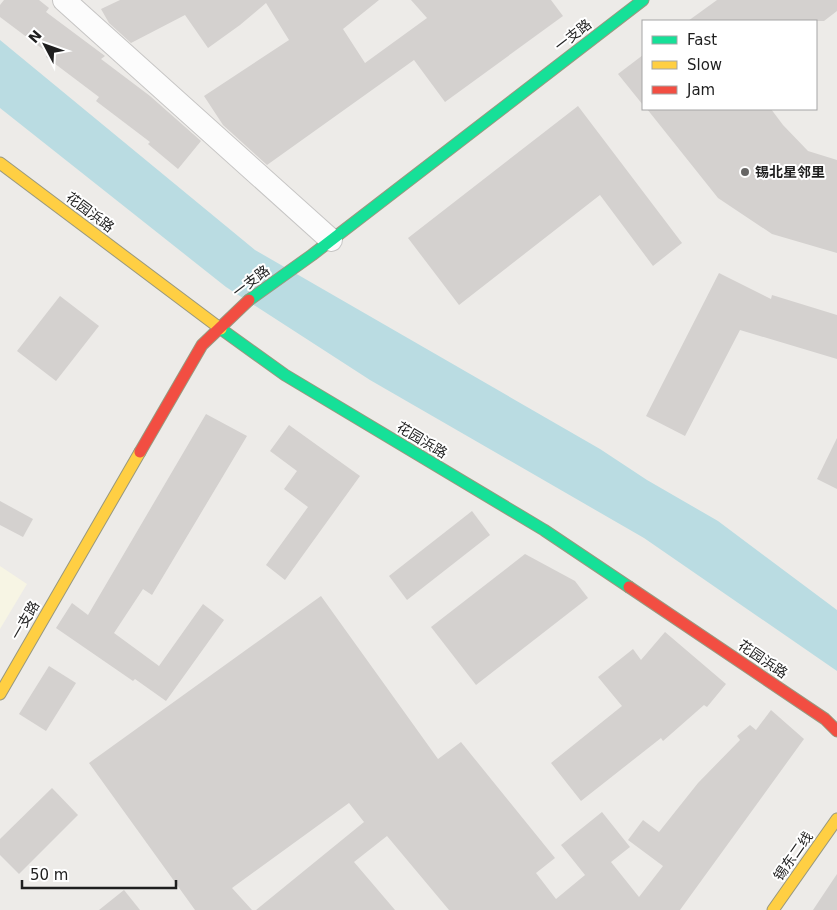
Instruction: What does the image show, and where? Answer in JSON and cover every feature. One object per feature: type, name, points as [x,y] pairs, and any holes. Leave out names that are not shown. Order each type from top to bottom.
[{"type":"street","points":[[64,0],[331,240]]},
{"type":"street","name":"一支路","points":[[0,694],[202,345],[244,304],[312,255],[643,0]]},
{"type":"street","name":"花园浜路","points":[[0,162],[285,375],[544,530],[825,719],[837,731]]},
{"type":"street","name":"锡东二线","points":[[773,910],[837,819]]},
{"type":"shaded area","points":[[0,566],[27,584],[0,629]]},
{"type":"water","points":[[0,40],[255,250],[600,449],[647,480],[718,521],[837,610],[837,671],[644,538],[370,380],[226,287],[0,108]]},
{"type":"building","points":[[4,0],[39,0],[49,8],[46,12],[105,56],[101,59],[150,96],[201,141],[178,169],[148,144],[150,142],[96,101],[99,97],[46,57],[48,53],[0,17],[0,5]]},
{"type":"building","points":[[120,0],[379,0],[343,29],[365,63],[427,18],[411,0],[551,0],[563,16],[445,102],[414,60],[267,165],[223,125],[204,96],[289,40],[266,3],[208,48],[185,15],[131,43],[109,23],[101,9]]},
{"type":"building","points":[[717,0],[837,0],[837,11],[824,21],[689,20]]},
{"type":"building","points":[[642,56],[642,104],[618,74]]},
{"type":"building","points":[[578,106],[682,243],[653,266],[600,195],[459,305],[408,238]]},
{"type":"building","name":"锡北星邻里","points":[[648,110],[772,110],[783,125],[808,151],[837,160],[837,253],[772,234],[718,198]]},
{"type":"building","points":[[719,273],[771,299],[772,295],[837,315],[837,359],[740,330],[685,436],[646,416]]},
{"type":"building","points":[[60,296],[99,326],[56,381],[17,351]]},
{"type":"building","points":[[206,414],[247,436],[152,595],[143,589],[114,633],[159,666],[203,604],[224,620],[166,701],[135,679],[133,681],[56,628],[72,603],[88,615]]},
{"type":"building","points":[[289,425],[360,476],[285,580],[266,565],[308,507],[284,489],[297,471],[270,451]]},
{"type":"building","points":[[837,438],[837,489],[817,479]]},
{"type":"building","points":[[0,501],[33,519],[23,537],[0,525]]},
{"type":"building","points":[[472,511],[490,535],[407,600],[389,576]]},
{"type":"building","points":[[525,554],[575,581],[588,598],[476,685],[431,627]]},
{"type":"building","points":[[321,596],[438,759],[461,742],[555,858],[536,873],[556,899],[585,875],[561,845],[602,812],[630,847],[611,862],[639,897],[663,866],[628,840],[643,820],[659,832],[698,783],[740,740],[737,736],[750,725],[756,730],[771,710],[804,739],[680,910],[449,910],[387,836],[354,862],[395,910],[256,910],[364,822],[349,803],[232,888],[252,910],[195,910],[89,763]]},
{"type":"building","points":[[665,632],[726,684],[707,707],[704,705],[663,741],[661,738],[581,801],[551,763],[622,706],[598,677],[633,649],[641,660]]},
{"type":"building","points":[[49,666],[76,683],[46,731],[19,714]]},
{"type":"building","points":[[52,788],[78,815],[19,874],[0,855],[0,839]]},
{"type":"building","points":[[837,874],[837,910],[813,910]]},
{"type":"building","points":[[124,890],[140,910],[99,910]]},
{"type":"traffic: fast","points":[[249,300],[312,255],[643,0]]},
{"type":"traffic: fast","points":[[221,329],[285,375],[544,530],[629,587]]},
{"type":"traffic: slow","points":[[0,163],[221,329]]},
{"type":"traffic: slow","points":[[0,694],[140,452]]},
{"type":"traffic: slow","points":[[773,910],[837,819]]},
{"type":"traffic: jam","points":[[140,452],[202,345],[249,300]]},
{"type":"traffic: jam","points":[[629,587],[825,719],[837,731]]},
{"type":"place","name":"锡北星邻里","points":[[745,172]]}]
